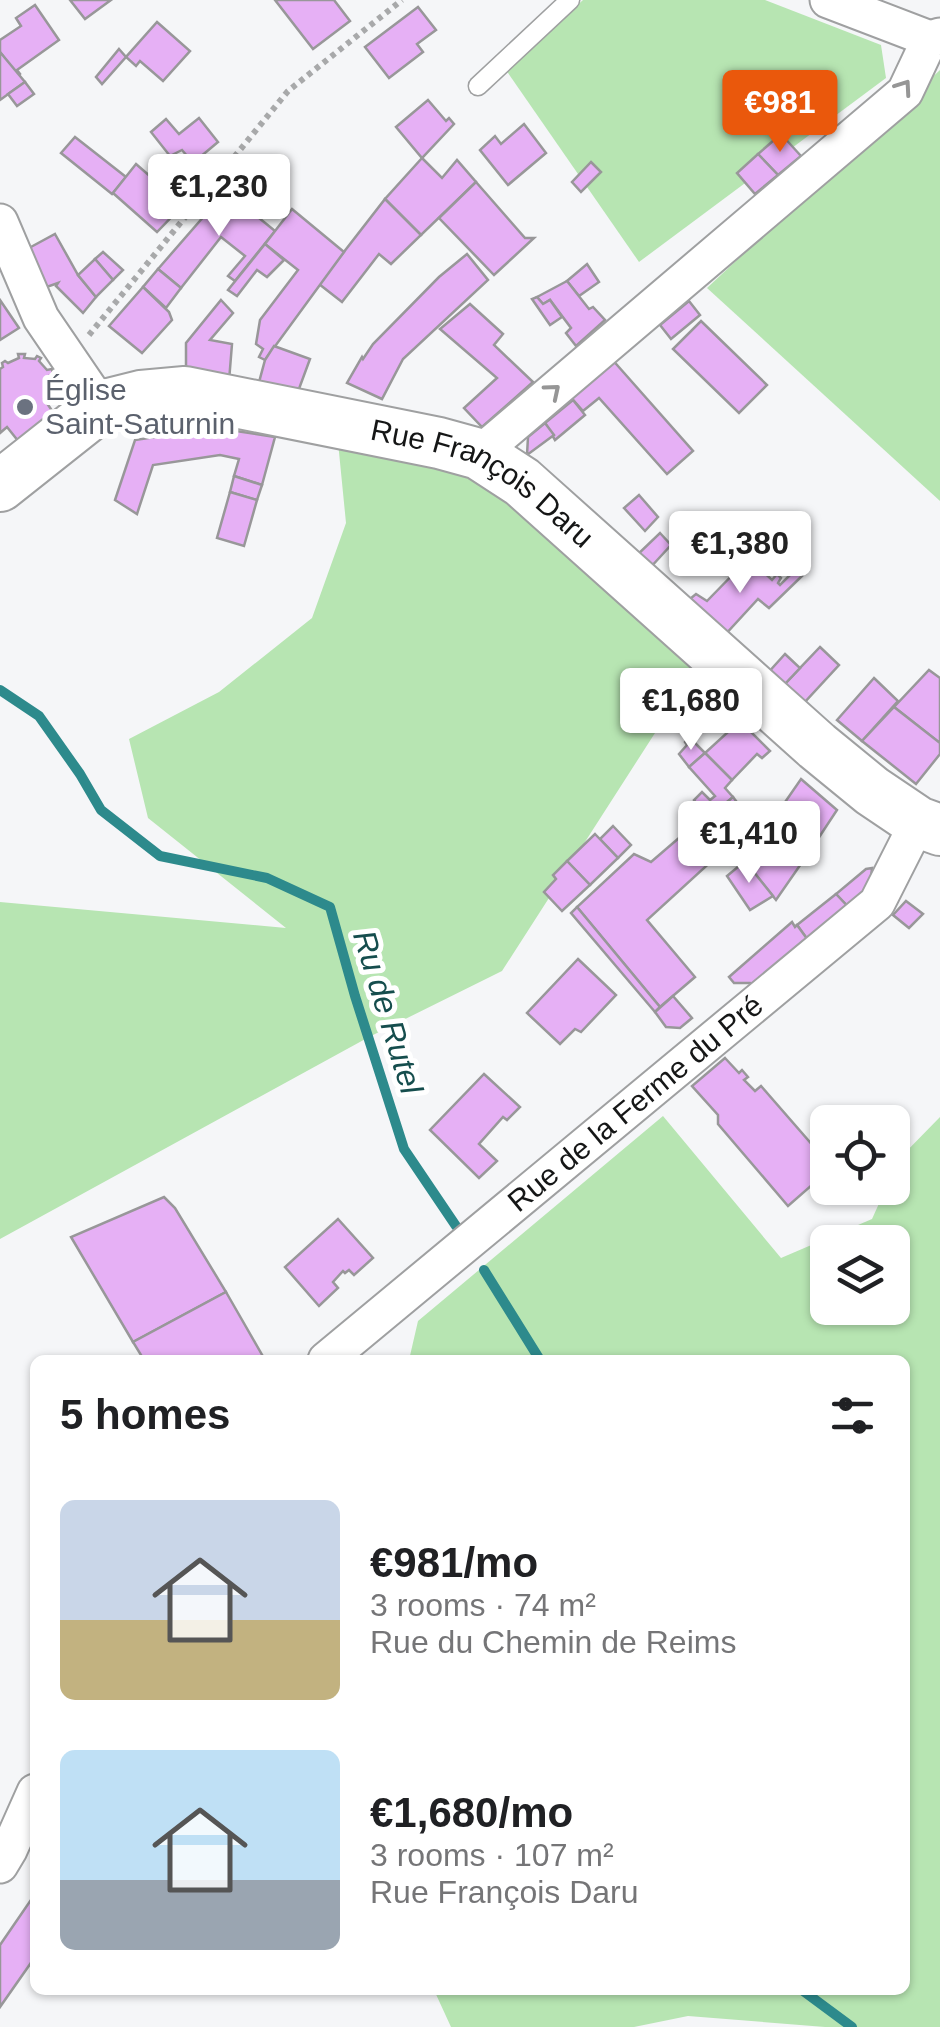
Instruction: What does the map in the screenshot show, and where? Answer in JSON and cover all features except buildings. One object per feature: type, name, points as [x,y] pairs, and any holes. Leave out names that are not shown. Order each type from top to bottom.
[{"type":"street","points":[[479,454],[905,92],[935,38],[828,0]]},
{"type":"street","points":[[0,222],[41,318],[102,406],[0,486]]},
{"type":"street","name":"Rue François Daru","points":[[102,406],[141,396],[185,392],[479,454],[522,482],[817,746],[872,791],[929,826]]},
{"type":"street","name":"Rue de la Ferme du Pré","points":[[332,1355],[877,903],[929,826]]},
{"type":"street","points":[[0,1865],[30,1803]]},
{"type":"lane","points":[[478,86],[570,0]]},
{"type":"path","points":[[69,359],[288,92],[402,0]]},
{"type":"green space","points":[[583,0],[765,0],[881,45],[886,78],[639,262],[506,70]]},
{"type":"green space","points":[[940,70],[940,501],[707,288]]},
{"type":"green space","points":[[338,442],[477,469],[700,663],[502,971],[369,1037],[0,1239],[0,902],[286,928],[148,818],[129,739],[219,692],[312,618],[346,523]]},
{"type":"green space","points":[[663,1116],[781,1258],[810,1246],[810,1325],[910,1325],[910,1225],[858,1225],[872,1219],[878,1205],[910,1205],[910,1148],[940,1117],[940,2027],[825,2027],[688,2016],[634,2027],[451,2027],[436,1995],[910,1995],[910,1355],[410,1355],[418,1321]]},
{"type":"waterway","name":"Ru de Rutel","points":[[0,690],[39,716],[101,810],[160,856],[267,878],[330,907],[404,1149],[456,1226]]},
{"type":"waterway","name":"Ru de Rutel","points":[[484,1270],[537,1355]]},
{"type":"waterway","name":"Ru de Rutel","points":[[809,1995],[852,2027]]},
{"type":"place","name":"Église Saint-Saturnin","points":[[25,407]]}]
